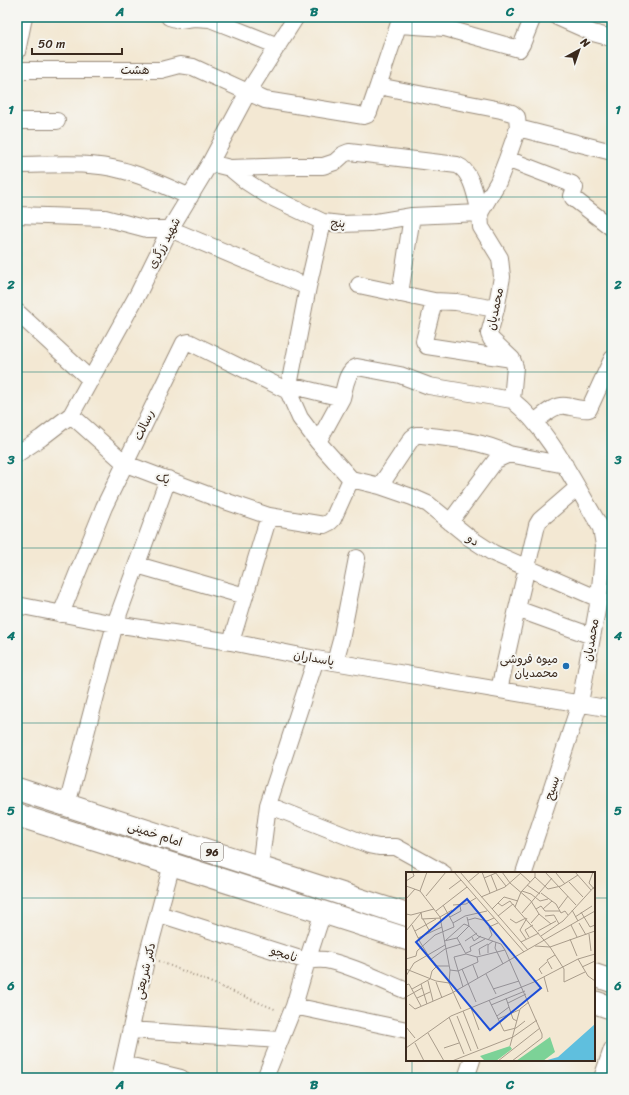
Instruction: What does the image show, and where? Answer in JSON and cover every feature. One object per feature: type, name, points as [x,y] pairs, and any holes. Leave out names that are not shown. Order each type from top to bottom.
[{"type":"highway","name":"امام خمینی","points":[[17,789],[406,915]]},
{"type":"highway","name":"امام خمینی","points":[[17,815],[406,939]]},
{"type":"highway","points":[[595,975],[612,980]]},
{"type":"highway","points":[[595,1002],[612,1008]]},
{"type":"street","points":[[17,52],[24,17]]},
{"type":"street","points":[[169,17],[179,20],[194,18],[210,19],[278,46]]},
{"type":"street","name":"شهید زرگری","points":[[17,454],[42,438],[72,415],[139,292],[170,229],[210,163],[248,92],[296,17]]},
{"type":"street","points":[[480,213],[498,182],[507,159],[518,128],[517,117],[512,112],[378,86],[400,21],[445,28],[519,49],[533,17]]},
{"type":"street","points":[[557,17],[593,33],[612,38]]},
{"type":"street","name":"هشت","points":[[17,70],[161,70],[180,65],[193,67],[265,100],[364,116],[369,112],[378,86]]},
{"type":"street","points":[[17,121],[57,121]]},
{"type":"street","points":[[518,128],[612,152]]},
{"type":"street","name":"محمدیان","points":[[230,168],[323,166],[334,162],[349,152],[457,165],[462,167],[469,177],[480,213],[481,227],[500,258],[502,277],[496,309],[489,334],[491,339],[512,359]]},
{"type":"street","points":[[507,159],[572,184],[575,188],[572,196],[573,198],[612,228]]},
{"type":"street","name":"پنج","points":[[210,163],[230,168],[247,182],[267,195],[323,222],[341,224],[370,223],[412,216],[480,213]]},
{"type":"street","points":[[17,165],[95,166],[121,170],[145,177],[190,197]]},
{"type":"street","points":[[17,216],[105,218],[147,229],[170,229],[308,287]]},
{"type":"street","points":[[400,294],[412,216]]},
{"type":"street","points":[[231,642],[269,516],[324,525],[333,519],[351,479],[318,442],[300,418],[288,388],[308,287],[323,222]]},
{"type":"street","points":[[359,285],[434,300],[496,309]]},
{"type":"street","points":[[318,442],[342,398],[349,373],[352,368],[357,367],[400,375],[429,386],[512,400],[515,367],[512,359],[427,346],[424,341],[434,300]]},
{"type":"street","points":[[17,312],[91,380]]},
{"type":"street","name":"رسالت","points":[[60,614],[104,507],[126,464],[181,346],[184,343],[189,342],[288,388]]},
{"type":"street","points":[[535,422],[556,407],[563,406],[585,410],[589,409],[612,359]]},
{"type":"street","points":[[288,388],[342,398]]},
{"type":"street","name":"محمدیان","points":[[512,400],[525,410],[535,422],[565,466],[601,528],[604,537],[599,599],[580,703]]},
{"type":"street","name":"یک","points":[[72,415],[126,464],[269,516]]},
{"type":"street","points":[[380,486],[412,438],[416,435],[464,440],[509,454],[565,466]]},
{"type":"street","points":[[450,522],[496,460],[509,454]]},
{"type":"street","name":"دو","points":[[351,479],[380,486],[428,504],[470,538],[493,553],[599,599]]},
{"type":"street","points":[[67,805],[115,624],[168,480]]},
{"type":"street","points":[[499,690],[537,525],[540,520],[577,488]]},
{"type":"street","points":[[335,662],[341,640],[357,558]]},
{"type":"street","points":[[137,565],[245,596]]},
{"type":"street","name":"پاسداران","points":[[17,605],[115,624],[231,642],[316,659],[612,709]]},
{"type":"street","points":[[517,609],[592,636]]},
{"type":"street","points":[[260,867],[268,805],[316,659]]},
{"type":"street","name":"بسیح","points":[[524,872],[580,703]]},
{"type":"street","points":[[268,805],[369,845],[379,847],[396,847],[441,872]]},
{"type":"street","name":"دکتر شریعتی","points":[[122,1071],[147,956],[172,864]]},
{"type":"street","points":[[266,1078],[293,1010],[323,912]]},
{"type":"street","name":"نامجو","points":[[159,914],[307,961],[318,959],[326,960],[353,969],[406,991]]},
{"type":"street","points":[[293,1010],[406,1030]]},
{"type":"street","points":[[131,1030],[280,1040]]},
{"type":"street","points":[[602,1078],[612,1049]]},
{"type":"street","points":[[466,1078],[472,1061]]},
{"type":"street","points":[[122,1071],[181,1078]]},
{"type":"path","points":[[147,956],[293,1010]]},
{"type":"place","name":"میوه فروشی محمدیان","points":[[566,666]]}]
